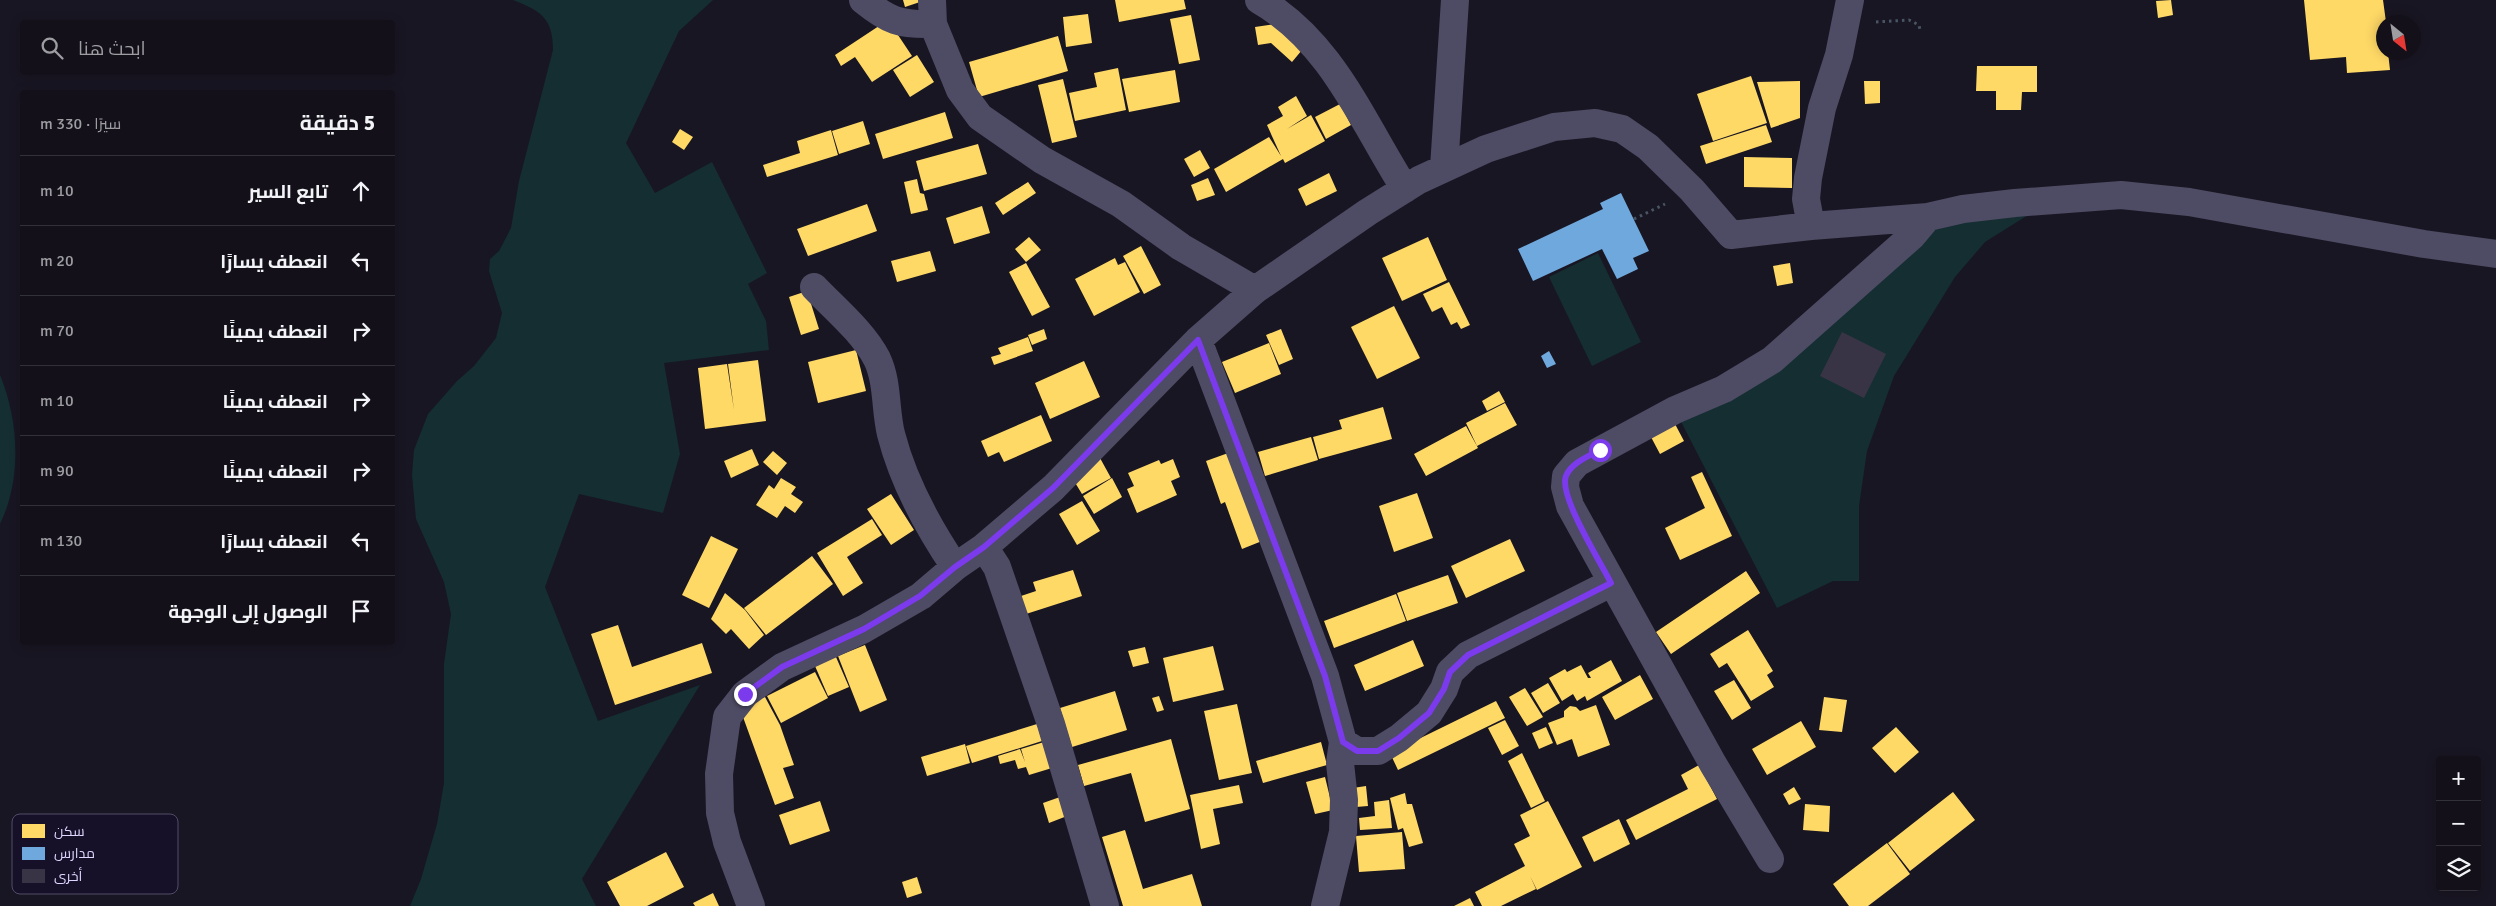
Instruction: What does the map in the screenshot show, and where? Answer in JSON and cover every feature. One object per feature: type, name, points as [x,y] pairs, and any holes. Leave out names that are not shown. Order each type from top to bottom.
[{"type":"street","points":[[863,0],[885,16],[906,25],[932,12],[960,90],[980,117],[1042,160],[1121,204],[1181,247],[1255,290]]},
{"type":"street","points":[[1258,0],[1294,23],[1326,58],[1352,97],[1405,189]]},
{"type":"street","points":[[1444,168],[1455,0]]},
{"type":"street","points":[[1810,226],[1806,199],[1808,178],[1822,108],[1839,55],[1847,12]]},
{"type":"street","points":[[751,906],[728,842],[720,813],[719,774],[727,717],[745,694],[782,667],[872,624],[920,596],[955,567],[984,547],[1053,488],[1198,340],[1255,290],[1405,189],[1444,168],[1486,149],[1554,127],[1595,124],[1622,130],[1648,147],[1692,190],[1731,235],[1928,216],[1963,209],[2015,203],[2121,195],[2189,202],[2424,244],[2496,254]]},
{"type":"street","points":[[1770,859],[1713,764],[1611,583],[1570,506],[1565,487],[1566,476],[1577,463],[1600,450],[1675,410],[1724,389],[1772,360],[1912,236],[1928,216]]},
{"type":"street","points":[[814,287],[864,342],[877,360],[886,392],[891,433],[906,475],[931,532],[955,567]]},
{"type":"street","points":[[1198,340],[1325,676],[1343,742],[1340,763],[1344,800],[1343,832],[1325,906]]},
{"type":"street","points":[[984,547],[997,567],[1051,724],[1105,906]]},
{"type":"street","points":[[1343,742],[1357,751],[1378,751],[1399,738],[1429,713],[1444,689],[1450,672],[1468,655],[1611,583]]},
{"type":"path","points":[[1847,12],[1909,20],[1919,25],[1920,30]]},
{"type":"green space","points":[[513,0],[713,0],[679,31],[626,143],[655,193],[712,162],[767,273],[748,284],[766,321],[769,350],[664,363],[680,454],[663,513],[579,494],[545,587],[598,721],[700,685],[582,879],[596,906],[410,906],[421,879],[437,824],[444,783],[444,664],[451,614],[444,582],[416,519],[412,475],[414,450],[428,414],[457,381],[474,366],[496,338],[502,313],[489,271],[490,259],[499,251],[511,228],[519,181],[553,50],[551,30],[544,17],[531,8]]},
{"type":"green space","points":[[2036,210],[1985,242],[1955,277],[1894,376],[1867,451],[1859,506],[1859,581],[1833,581],[1777,608],[1675,410],[1724,389],[1928,217]]},
{"type":"green space","points":[[1598,253],[1641,342],[1592,366],[1549,277]]},
{"type":"green space","points":[[0,375],[11,411],[14,430],[15,469],[7,507],[0,524]]},
{"type":"building: سكن","points":[[903,0],[919,0],[920,2],[905,7]]},
{"type":"building: سكن","points":[[1115,0],[1184,0],[1186,9],[1119,22]]},
{"type":"building: سكن","points":[[2171,0],[2173,15],[2158,18],[2156,1]]},
{"type":"building: سكن","points":[[2304,0],[2383,0],[2385,15],[2376,15],[2376,60],[2389,60],[2390,70],[2347,73],[2346,57],[2310,60]]},
{"type":"building: سكن","points":[[1088,14],[1092,43],[1066,47],[1063,17]]},
{"type":"building: سكن","points":[[1191,15],[1200,60],[1179,64],[1170,19]]},
{"type":"building: سكن","points":[[888,20],[912,56],[872,82],[855,57],[841,66],[835,55]]},
{"type":"building: سكن","points":[[1275,24],[1302,50],[1292,62],[1271,43],[1258,45],[1255,27]]},
{"type":"building: سكن","points":[[1058,36],[1068,71],[979,97],[969,62]]},
{"type":"building: سكن","points":[[917,55],[934,82],[910,97],[893,70]]},
{"type":"building: سكن","points":[[1977,66],[2037,66],[2037,92],[2022,92],[2021,110],[1996,110],[1996,91],[1976,91]]},
{"type":"building: سكن","points":[[1118,68],[1126,110],[1075,121],[1069,93],[1097,87],[1094,73]]},
{"type":"building: سكن","points":[[1175,70],[1180,102],[1129,112],[1122,79]]},
{"type":"building: سكن","points":[[1751,76],[1767,123],[1713,141],[1697,94]]},
{"type":"building: سكن","points":[[1063,79],[1077,137],[1052,143],[1038,85]]},
{"type":"building: سكن","points":[[1800,81],[1800,118],[1771,128],[1757,82]]},
{"type":"building: سكن","points":[[1864,81],[1880,81],[1880,103],[1865,104]]},
{"type":"building: سكن","points":[[1296,96],[1307,116],[1287,129],[1311,115],[1325,141],[1285,163],[1283,159],[1226,192],[1214,169],[1269,137],[1281,156],[1267,125],[1283,116],[1278,107]]},
{"type":"building: سكن","points":[[1340,104],[1351,125],[1326,139],[1315,117]]},
{"type":"building: سكن","points":[[945,112],[953,138],[883,159],[875,134]]},
{"type":"building: سكن","points":[[863,121],[870,144],[839,154],[832,131]]},
{"type":"building: سكن","points":[[1766,125],[1772,142],[1706,164],[1700,146]]},
{"type":"building: سكن","points":[[680,129],[693,137],[684,150],[672,142]]},
{"type":"building: سكن","points":[[831,130],[838,155],[767,177],[763,165],[800,153],[797,141]]},
{"type":"building: سكن","points":[[978,144],[987,174],[924,191],[916,161]]},
{"type":"building: سكن","points":[[1200,150],[1210,168],[1194,177],[1184,159]]},
{"type":"building: سكن","points":[[1744,157],[1792,158],[1792,188],[1744,187]]},
{"type":"building: سكن","points":[[1329,173],[1337,191],[1306,206],[1298,189]]},
{"type":"building: سكن","points":[[1208,178],[1215,195],[1197,201],[1191,185]]},
{"type":"building: سكن","points":[[917,179],[920,193],[924,194],[928,210],[911,214],[904,182]]},
{"type":"building: سكن","points":[[1028,182],[1036,193],[1003,215],[995,203]]},
{"type":"building: سكن","points":[[867,204],[877,231],[808,256],[797,229]]},
{"type":"building: سكن","points":[[982,206],[990,233],[954,244],[946,218]]},
{"type":"building: سكن","points":[[1029,237],[1041,250],[1026,262],[1015,249]]},
{"type":"building: سكن","points":[[1428,237],[1447,280],[1402,301],[1382,258]]},
{"type":"building: سكن","points":[[1141,246],[1161,285],[1144,294],[1123,256]]},
{"type":"building: سكن","points":[[930,251],[936,271],[897,282],[891,261]]},
{"type":"building: سكن","points":[[1115,258],[1118,265],[1125,262],[1140,292],[1094,316],[1075,279]]},
{"type":"building: سكن","points":[[1026,263],[1050,307],[1032,316],[1009,272]]},
{"type":"building: سكن","points":[[1790,263],[1793,283],[1777,286],[1773,266]]},
{"type":"building: سكن","points":[[1449,282],[1470,325],[1461,329],[1457,322],[1451,325],[1442,307],[1432,312],[1423,294]]},
{"type":"building: سكن","points":[[807,291],[819,329],[801,335],[789,297]]},
{"type":"building: سكن","points":[[1394,306],[1420,358],[1377,379],[1351,327]]},
{"type":"building: سكن","points":[[1044,329],[1047,339],[1032,345],[1028,335]]},
{"type":"building: سكن","points":[[1281,329],[1293,359],[1279,365],[1266,335]]},
{"type":"building: سكن","points":[[1028,337],[1033,351],[994,365],[991,357],[1001,354],[998,348]]},
{"type":"building: سكن","points":[[1269,343],[1281,374],[1235,393],[1222,362]]},
{"type":"building: سكن","points":[[856,350],[866,391],[818,403],[808,362]]},
{"type":"building: سكن","points":[[758,360],[766,421],[705,429],[698,368],[727,364],[734,410],[728,364]]},
{"type":"building: سكن","points":[[1084,361],[1100,397],[1050,419],[1035,383]]},
{"type":"building: سكن","points":[[1499,391],[1505,402],[1487,411],[1482,401]]},
{"type":"building: سكن","points":[[1505,403],[1517,425],[1477,446],[1466,423]]},
{"type":"building: سكن","points":[[1383,407],[1392,439],[1319,459],[1313,437],[1342,429],[1339,420]]},
{"type":"building: سكن","points":[[1041,415],[1052,441],[1004,462],[999,452],[988,457],[981,441]]},
{"type":"building: سكن","points":[[1675,424],[1684,441],[1660,454],[1651,437]]},
{"type":"building: سكن","points":[[1466,426],[1478,448],[1426,476],[1414,454]]},
{"type":"building: سكن","points":[[1311,437],[1318,460],[1265,476],[1258,452]]},
{"type":"building: سكن","points":[[752,449],[759,465],[731,478],[724,461]]},
{"type":"building: سكن","points":[[773,451],[787,463],[777,475],[763,462]]},
{"type":"building: سكن","points":[[1231,452],[1262,541],[1242,549],[1225,502],[1221,504],[1206,461]]},
{"type":"building: سكن","points":[[1100,458],[1111,478],[1082,494],[1071,476]]},
{"type":"building: سكن","points":[[1173,459],[1180,477],[1171,481],[1177,495],[1137,513],[1127,489],[1134,486],[1128,473],[1159,460],[1161,464]]},
{"type":"building: سكن","points":[[1702,472],[1732,536],[1680,560],[1665,528],[1705,508],[1691,477]]},
{"type":"building: سكن","points":[[781,478],[796,487],[791,494],[803,502],[795,513],[785,506],[777,518],[756,505],[769,485],[774,489]]},
{"type":"building: سكن","points":[[1112,478],[1122,497],[1094,514],[1083,496]]},
{"type":"building: سكن","points":[[1417,493],[1433,538],[1394,552],[1379,506]]},
{"type":"building: سكن","points":[[891,494],[914,530],[891,545],[867,509]]},
{"type":"building: سكن","points":[[1082,501],[1100,531],[1077,545],[1059,514]]},
{"type":"building: سكن","points":[[872,519],[882,535],[847,557],[863,583],[843,596],[817,553]]},
{"type":"building: سكن","points":[[711,536],[738,549],[709,608],[682,595]]},
{"type":"building: سكن","points":[[1510,539],[1525,571],[1466,598],[1451,566]]},
{"type":"building: سكن","points":[[812,556],[833,584],[766,635],[744,608]]},
{"type":"building: سكن","points":[[1073,570],[1082,596],[1026,614],[1021,596],[1036,591],[1033,582]]},
{"type":"building: سكن","points":[[1746,571],[1760,593],[1671,654],[1656,632]]},
{"type":"building: سكن","points":[[1448,575],[1458,603],[1407,621],[1397,593]]},
{"type":"building: سكن","points":[[725,593],[745,610],[764,635],[749,649],[731,629],[726,634],[711,619]]},
{"type":"building: سكن","points":[[1396,594],[1406,621],[1334,648],[1324,621]]},
{"type":"building: سكن","points":[[618,625],[632,667],[702,643],[712,673],[615,705],[591,634]]},
{"type":"building: سكن","points":[[1748,630],[1773,671],[1767,675],[1774,687],[1751,701],[1727,663],[1719,668],[1710,654]]},
{"type":"building: سكن","points":[[1413,640],[1424,666],[1365,691],[1354,665]]},
{"type":"building: سكن","points":[[865,645],[887,700],[860,712],[838,656]]},
{"type":"building: سكن","points":[[1213,646],[1224,690],[1173,702],[1163,658]]},
{"type":"building: سكن","points":[[1145,647],[1149,663],[1133,667],[1128,651]]},
{"type":"building: سكن","points":[[836,657],[849,687],[828,696],[815,666]]},
{"type":"building: سكن","points":[[1611,660],[1622,681],[1587,701],[1585,696],[1577,701],[1573,694],[1562,701],[1549,678],[1565,669],[1567,672],[1581,665],[1588,678],[1591,678],[1588,673]]},
{"type":"building: سكن","points":[[815,672],[828,698],[781,723],[767,696]]},
{"type":"building: سكن","points":[[1640,675],[1653,699],[1615,720],[1602,697]]},
{"type":"building: سكن","points":[[1734,680],[1751,708],[1732,720],[1714,691]]},
{"type":"building: سكن","points":[[1548,683],[1560,703],[1543,713],[1531,693]]},
{"type":"building: سكن","points":[[1525,688],[1543,717],[1527,726],[1509,697]]},
{"type":"building: سكن","points":[[1115,691],[1127,730],[1072,747],[1060,708]]},
{"type":"building: سكن","points":[[1159,696],[1164,710],[1157,712],[1152,698]]},
{"type":"building: سكن","points":[[765,697],[780,725],[794,765],[783,768],[794,798],[775,805],[739,706]]},
{"type":"building: سكن","points":[[1824,697],[1847,700],[1842,732],[1819,730]]},
{"type":"building: سكن","points":[[1496,701],[1505,718],[1398,770],[1390,753]]},
{"type":"building: سكن","points":[[1237,704],[1252,773],[1219,780],[1204,711]]},
{"type":"building: سكن","points":[[1596,705],[1610,745],[1578,757],[1572,739],[1557,745],[1548,723],[1564,717],[1564,711],[1570,706],[1576,707],[1580,711]]},
{"type":"building: سكن","points":[[1505,720],[1519,746],[1502,755],[1488,728]]},
{"type":"building: سكن","points":[[1801,721],[1816,747],[1767,775],[1752,749]]},
{"type":"building: سكن","points":[[1037,724],[1042,741],[972,763],[966,746]]},
{"type":"building: سكن","points":[[1546,727],[1553,743],[1539,749],[1532,733]]},
{"type":"building: سكن","points":[[1896,727],[1919,752],[1895,773],[1872,748]]},
{"type":"building: سكن","points":[[1171,739],[1190,809],[1145,822],[1131,773],[1084,786],[1078,765]]},
{"type":"building: سكن","points":[[1044,742],[1052,768],[1029,775],[1026,767],[1018,769],[1015,760],[1000,764],[998,756],[1020,749],[1025,762],[1021,749]]},
{"type":"building: سكن","points":[[1321,742],[1327,765],[1263,783],[1256,761]]},
{"type":"building: سكن","points":[[965,744],[970,763],[927,776],[921,757]]},
{"type":"building: سكن","points":[[1522,753],[1545,801],[1531,808],[1508,761]]},
{"type":"building: سكن","points":[[1699,765],[1717,799],[1636,840],[1626,820],[1688,789],[1681,775]]},
{"type":"building: سكن","points":[[1325,777],[1333,810],[1315,814],[1306,782]]},
{"type":"building: سكن","points":[[1239,785],[1243,803],[1213,809],[1220,844],[1201,849],[1190,795]]},
{"type":"building: سكن","points":[[1366,786],[1368,806],[1356,807],[1353,788]]},
{"type":"building: سكن","points":[[1794,787],[1801,799],[1789,805],[1783,794]]},
{"type":"building: سكن","points":[[1953,792],[1975,820],[1910,871],[1888,843]]},
{"type":"building: سكن","points":[[1405,793],[1407,804],[1412,804],[1423,843],[1409,847],[1403,828],[1398,830],[1390,798]]},
{"type":"building: سكن","points":[[1060,797],[1067,816],[1049,823],[1043,803]]},
{"type":"building: سكن","points":[[1389,800],[1392,828],[1360,830],[1359,818],[1375,816],[1374,802]]},
{"type":"building: سكن","points":[[820,801],[830,831],[790,845],[779,815]]},
{"type":"building: سكن","points":[[1548,801],[1582,867],[1537,890],[1530,876],[1536,889],[1501,906],[1482,906],[1475,892],[1525,866],[1514,844],[1530,836],[1520,815]]},
{"type":"building: سكن","points":[[1805,804],[1830,806],[1829,832],[1803,830]]},
{"type":"building: سكن","points":[[1619,819],[1630,844],[1594,862],[1582,837]]},
{"type":"building: سكن","points":[[1125,830],[1143,889],[1192,874],[1202,906],[1123,906],[1102,837]]},
{"type":"building: سكن","points":[[1402,832],[1405,869],[1359,872],[1356,836]]},
{"type":"building: سكن","points":[[1887,843],[1910,874],[1868,906],[1849,906],[1833,884]]},
{"type":"building: سكن","points":[[666,852],[684,887],[647,906],[620,906],[607,882]]},
{"type":"building: سكن","points":[[917,877],[922,893],[907,898],[902,882]]},
{"type":"building: سكن","points":[[713,893],[719,906],[695,906],[693,903]]},
{"type":"building: سكن","points":[[1470,898],[1474,906],[1454,906]]},
{"type":"building: مدارس","points":[[1621,193],[1649,251],[1633,258],[1638,269],[1617,279],[1602,249],[1533,281],[1518,249],[1603,209],[1600,203]]},
{"type":"building: مدارس","points":[[1549,351],[1556,364],[1547,368],[1541,356]]},
{"type":"building: أخرى","points":[[1842,332],[1886,354],[1864,398],[1820,376]]},
{"type":"route","points":[[745,694],[782,667],[864,629],[920,596],[955,567],[984,547],[1053,488],[1198,340],[1325,676],[1343,742],[1357,751],[1378,751],[1399,738],[1429,713],[1444,689],[1450,672],[1468,655],[1611,583],[1570,506],[1565,487],[1566,476],[1577,463],[1600,450]]}]
